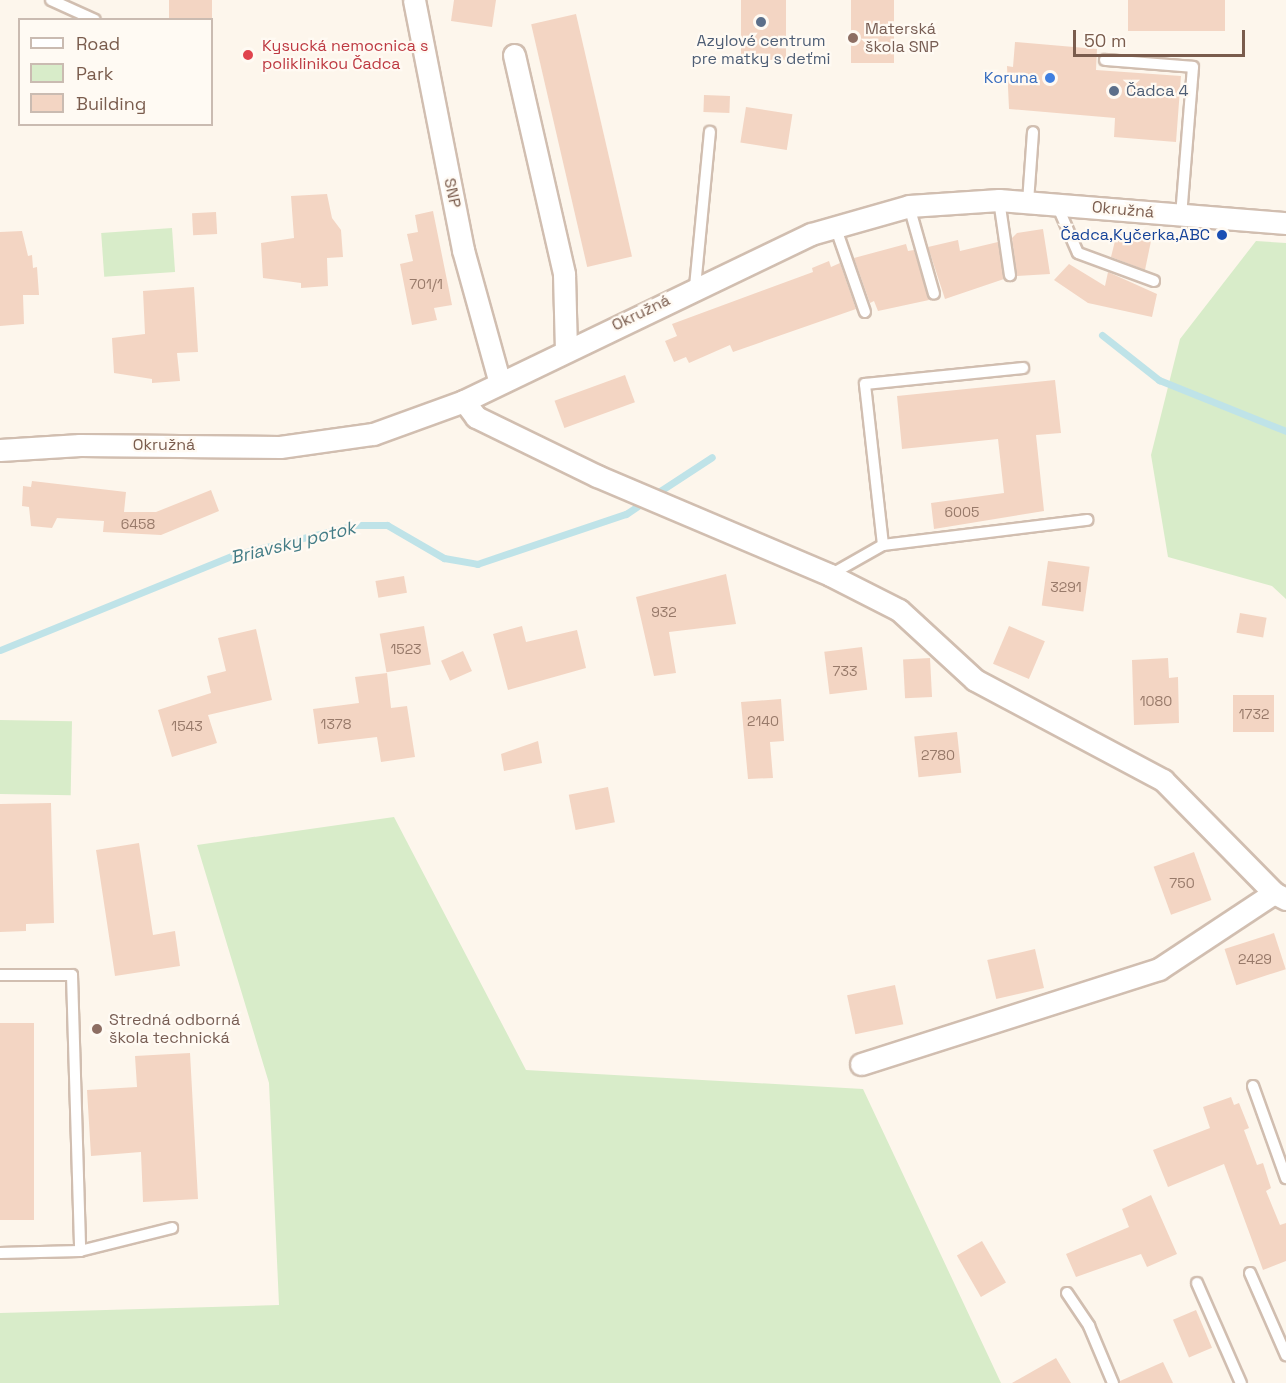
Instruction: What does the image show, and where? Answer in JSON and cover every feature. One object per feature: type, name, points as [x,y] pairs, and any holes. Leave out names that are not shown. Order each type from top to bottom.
[{"type":"street","name":"SNP","points":[[414,0],[463,250],[500,383]]},
{"type":"street","points":[[514,55],[564,274],[566,350]]},
{"type":"street","name":"Okružná","points":[[0,450],[80,445],[280,447],[373,434],[464,401],[695,287],[835,226],[909,206],[999,200],[1286,223]]},
{"type":"street","points":[[464,401],[476,417],[597,476],[830,575],[899,610],[975,680],[1163,780],[1280,896],[1159,969],[861,1064]]},
{"type":"lane","points":[[51,0],[91,18]]},
{"type":"lane","points":[[1105,60],[1194,67],[1181,215]]},
{"type":"lane","points":[[695,287],[710,132]]},
{"type":"lane","points":[[1028,202],[1033,132]]},
{"type":"lane","points":[[999,200],[1010,276]]},
{"type":"lane","points":[[1057,205],[1078,253],[1154,281]]},
{"type":"lane","points":[[909,206],[934,294]]},
{"type":"lane","points":[[835,226],[865,312]]},
{"type":"lane","points":[[883,545],[866,384],[1023,368]]},
{"type":"lane","points":[[830,575],[883,545],[1087,520]]},
{"type":"lane","points":[[0,975],[72,975],[80,1251]]},
{"type":"lane","points":[[1253,1086],[1286,1178]]},
{"type":"lane","points":[[0,1253],[80,1251],[172,1228]]},
{"type":"lane","points":[[1250,1273],[1286,1355]]},
{"type":"lane","points":[[1197,1283],[1241,1383]]},
{"type":"lane","points":[[1067,1293],[1089,1326],[1113,1383]]},
{"type":"green space","points":[[172,228],[175,272],[104,277],[101,233]]},
{"type":"green space","points":[[1256,241],[1286,243],[1286,599],[1272,586],[1168,557],[1151,455],[1180,339]]},
{"type":"green space","points":[[0,720],[72,721],[71,795],[0,794]]},
{"type":"green space","points":[[394,817],[526,1070],[863,1089],[1001,1383],[0,1383],[0,1313],[279,1305],[269,1083],[197,845]]},
{"type":"building","points":[[169,0],[212,0],[212,18],[169,18]]},
{"type":"building","points":[[454,0],[496,0],[492,27],[451,21]]},
{"type":"building","points":[[741,0],[786,0],[786,60],[741,60]]},
{"type":"building","points":[[851,0],[894,0],[894,63],[851,63]]},
{"type":"building","points":[[1128,0],[1225,0],[1225,31],[1128,31]]},
{"type":"building","points":[[576,14],[632,257],[587,267],[531,24]]},
{"type":"building","points":[[1015,42],[1097,49],[1096,70],[1181,76],[1176,142],[1114,137],[1115,118],[1009,109],[1007,66],[1013,67]]},
{"type":"building","points":[[704,95],[730,96],[729,113],[703,112]]},
{"type":"building","points":[[746,107],[792,114],[787,150],[740,143]]},
{"type":"building","points":[[327,194],[332,218],[341,230],[343,257],[327,258],[328,286],[301,288],[301,283],[263,278],[261,243],[294,238],[291,196]]},
{"type":"building","points":[[433,211],[452,305],[434,308],[437,320],[412,325],[400,264],[413,261],[407,234],[418,232],[415,215]]},
{"type":"building","points":[[216,212],[217,234],[193,235],[192,213]]},
{"type":"building","points":[[1043,229],[1050,274],[1017,276],[1012,238],[1017,233]]},
{"type":"building","points":[[22,231],[28,256],[32,255],[33,268],[37,267],[39,295],[23,295],[24,324],[0,326],[0,232]]},
{"type":"building","points":[[1117,233],[1151,241],[1145,270],[1111,257]]},
{"type":"building","points":[[958,240],[960,251],[998,242],[1004,279],[945,299],[928,247]]},
{"type":"building","points":[[906,244],[908,251],[914,250],[929,300],[878,311],[874,301],[870,303],[854,258]]},
{"type":"building","points":[[829,261],[831,267],[840,263],[856,309],[733,352],[730,345],[689,363],[686,357],[674,362],[665,341],[677,336],[672,324],[813,272],[812,268]]},
{"type":"building","points":[[1069,264],[1105,286],[1108,272],[1157,294],[1152,317],[1088,303],[1054,280]]},
{"type":"building","points":[[194,287],[198,352],[177,353],[180,381],[152,383],[152,379],[114,373],[112,338],[145,334],[143,291]]},
{"type":"building","points":[[625,375],[635,402],[564,428],[555,401]]},
{"type":"building","points":[[1055,380],[1061,433],[1036,435],[1044,511],[934,529],[931,503],[1004,493],[998,439],[902,449],[897,396]]},
{"type":"building","points":[[32,481],[126,492],[124,512],[156,512],[211,490],[219,511],[161,535],[103,532],[104,521],[57,518],[52,528],[31,526],[29,507],[22,506],[23,486],[31,487]]},
{"type":"building","points":[[1048,561],[1090,567],[1083,611],[1042,606]]},
{"type":"building","points":[[726,574],[736,624],[669,632],[676,673],[654,676],[636,597]]},
{"type":"building","points":[[404,576],[407,593],[378,598],[375,581]]},
{"type":"building","points":[[1240,613],[1267,618],[1263,637],[1237,633]]},
{"type":"building","points":[[424,626],[431,664],[386,672],[380,634]]},
{"type":"building","points":[[522,626],[526,642],[577,630],[586,668],[508,690],[493,634]]},
{"type":"building","points":[[1009,626],[1045,641],[1029,679],[993,664]]},
{"type":"building","points":[[256,629],[272,700],[208,715],[217,743],[172,757],[158,710],[211,693],[207,676],[226,671],[218,638]]},
{"type":"building","points":[[862,647],[867,690],[830,694],[824,652]]},
{"type":"building","points":[[463,651],[472,671],[450,681],[441,661]]},
{"type":"building","points":[[930,658],[932,697],[905,698],[903,659]]},
{"type":"building","points":[[1168,658],[1169,678],[1178,677],[1179,723],[1134,725],[1132,660]]},
{"type":"building","points":[[387,673],[391,708],[407,706],[415,757],[381,762],[377,737],[318,744],[313,709],[359,703],[355,677]]},
{"type":"building","points":[[1233,695],[1274,695],[1274,732],[1233,732]]},
{"type":"building","points":[[781,699],[784,741],[770,742],[773,778],[748,779],[741,702]]},
{"type":"building","points":[[957,732],[961,773],[919,777],[914,736]]},
{"type":"building","points":[[538,741],[542,763],[504,771],[501,754]]},
{"type":"building","points":[[608,787],[615,822],[576,830],[569,795]]},
{"type":"building","points":[[51,803],[54,923],[26,924],[26,931],[0,932],[0,804]]},
{"type":"building","points":[[139,843],[153,935],[175,931],[180,966],[115,976],[96,850]]},
{"type":"building","points":[[1194,852],[1211,900],[1171,915],[1154,867]]},
{"type":"building","points":[[1274,933],[1286,969],[1236,985],[1225,949]]},
{"type":"building","points":[[1035,949],[1044,988],[996,999],[987,960]]},
{"type":"building","points":[[895,985],[903,1024],[855,1034],[847,995]]},
{"type":"building","points":[[0,1023],[34,1023],[34,1220],[0,1220]]},
{"type":"building","points":[[190,1053],[198,1199],[143,1202],[141,1152],[91,1156],[87,1090],[137,1087],[135,1056]]},
{"type":"building","points":[[1231,1097],[1234,1105],[1239,1103],[1249,1128],[1244,1130],[1257,1165],[1263,1163],[1271,1188],[1266,1191],[1280,1225],[1286,1223],[1286,1261],[1263,1270],[1224,1164],[1168,1187],[1153,1150],[1210,1128],[1203,1107]]},
{"type":"building","points":[[1151,1195],[1177,1254],[1147,1267],[1141,1254],[1076,1277],[1066,1254],[1129,1227],[1122,1209]]},
{"type":"building","points":[[982,1241],[1006,1283],[981,1297],[957,1256]]},
{"type":"building","points":[[1196,1310],[1212,1348],[1189,1358],[1173,1320]]},
{"type":"building","points":[[1056,1358],[1071,1383],[1012,1383]]},
{"type":"building","points":[[1163,1362],[1173,1383],[1120,1383],[1120,1381]]},
{"type":"waterway","name":"Briavsky potok","points":[[1102,335],[1159,380],[1286,431]]},
{"type":"waterway","name":"Briavsky potok","points":[[654,495],[712,457]]},
{"type":"waterway","name":"Briavsky potok","points":[[0,650],[234,555],[356,525],[387,525],[444,558],[477,564],[626,514],[645,501]]},
{"type":"place","name":"Azylové centrum pre matky s deťmi","points":[[761,22]]},
{"type":"place","name":"Materská škola SNP","points":[[853,38]]},
{"type":"place","name":"Kysucká nemocnica s poliklinikou Čadca","points":[[248,55]]},
{"type":"place","name":"Koruna","points":[[1050,78]]},
{"type":"place","name":"Čadca 4","points":[[1114,91]]},
{"type":"place","name":"Čadca,Kyčerka,ABC","points":[[1222,235]]},
{"type":"place","name":"Stredná odborná škola technická","points":[[97,1029]]}]
